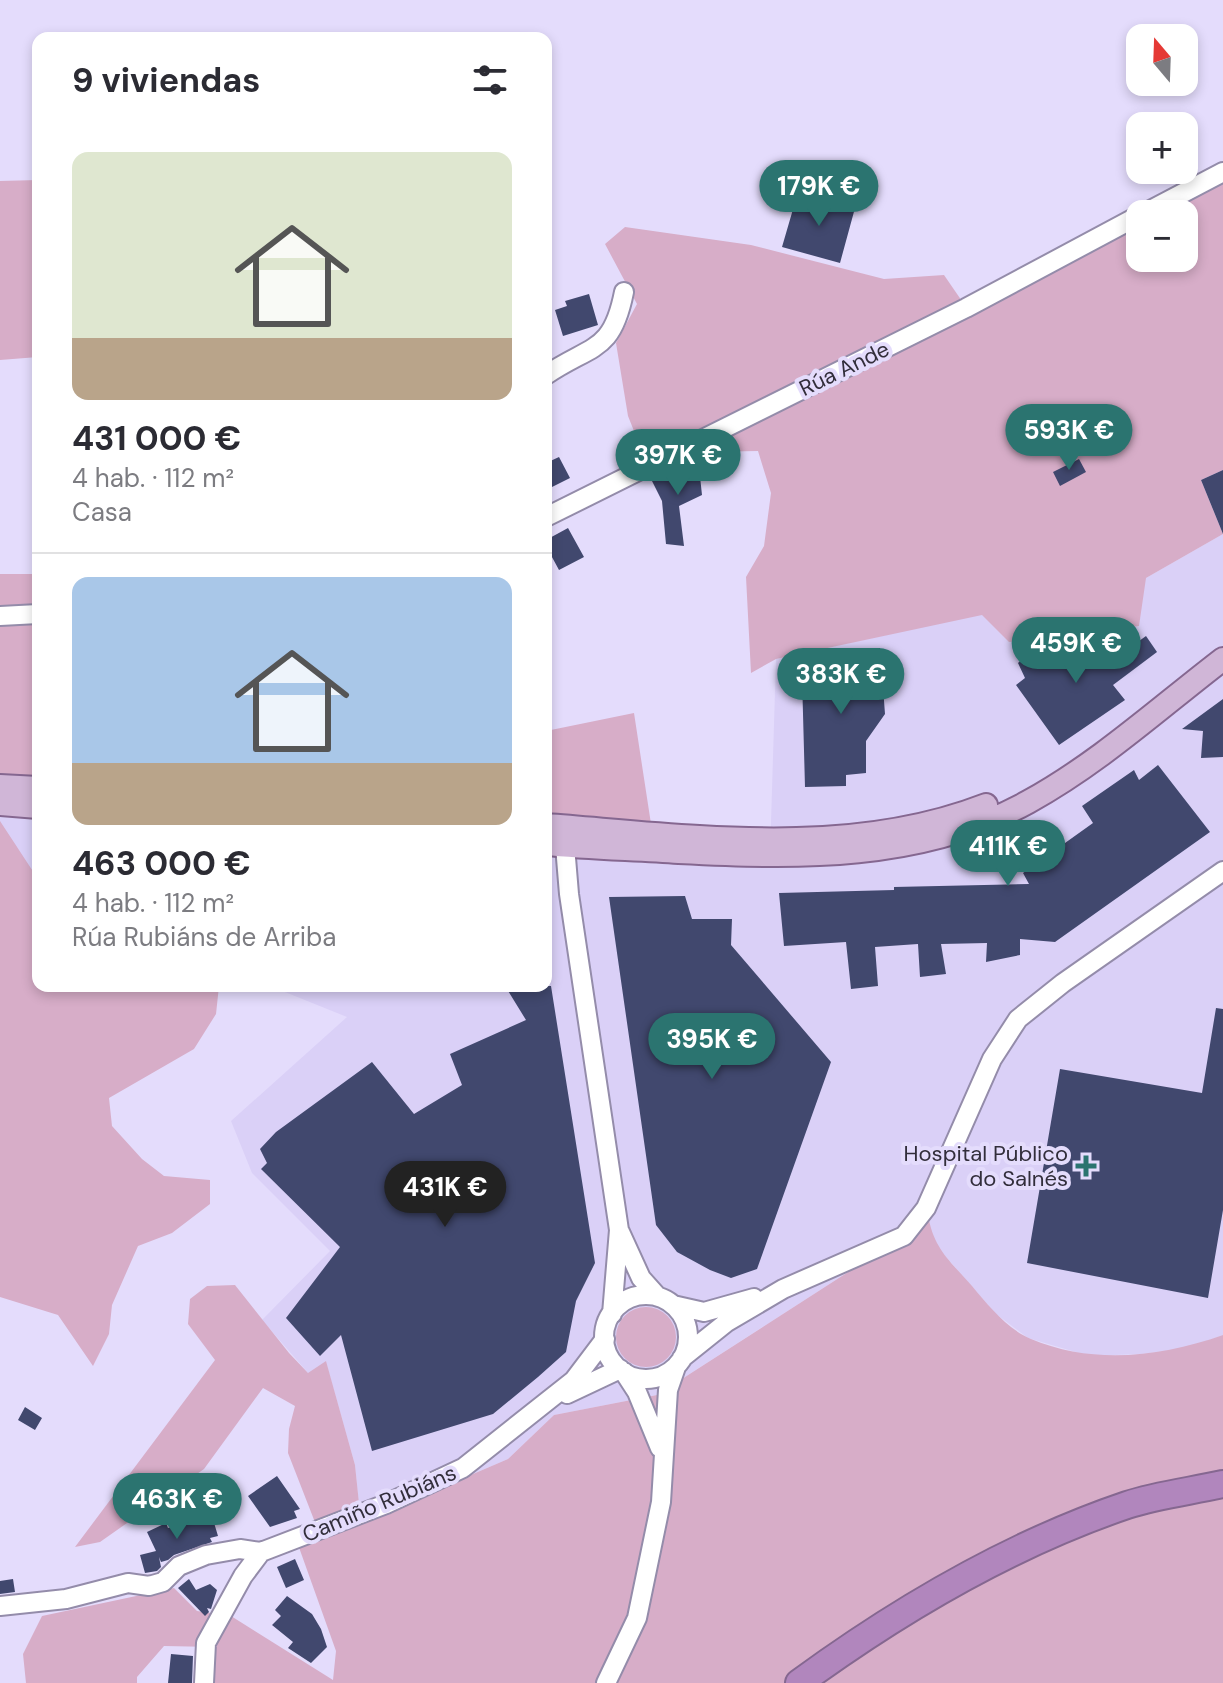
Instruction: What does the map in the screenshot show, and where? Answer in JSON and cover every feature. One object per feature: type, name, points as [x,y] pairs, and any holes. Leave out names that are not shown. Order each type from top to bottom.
[{"type":"highway","points":[[799,1683],[865,1635],[994,1561],[1129,1504],[1223,1484]]},
{"type":"main road","points":[[552,842],[722,854],[816,856],[882,850],[954,834],[1026,803],[1089,765],[1223,659]]},
{"type":"main road","points":[[552,825],[723,838],[817,839],[948,819],[1019,792],[1083,757],[1164,704]]},
{"type":"main road","points":[[0,786],[32,788]]},
{"type":"main road","points":[[0,804],[32,807]]},
{"type":"street","name":"Rúa Ande","points":[[1170,200],[1223,172]]},
{"type":"street","name":"Rúa Ande","points":[[552,514],[966,308],[1126,223]]},
{"type":"street","points":[[552,371],[610,336],[619,319],[624,292]]},
{"type":"street","points":[[0,616],[32,614]]},
{"type":"street","points":[[530,1416],[574,1380],[605,1339],[612,1314],[619,1230],[569,894],[552,842],[581,837],[722,847],[817,839]]},
{"type":"street","points":[[530,1416],[593,1380],[622,1371],[637,1378],[651,1379],[664,1375],[727,1322],[783,1289],[904,1236],[926,1208],[992,1059],[1018,1019],[1063,983],[1223,871]]},
{"type":"street","points":[[606,1683],[637,1618],[661,1502],[668,1390],[688,1336],[681,1313],[641,1278],[619,1230]]},
{"type":"street","points":[[612,1314],[627,1300],[637,1296],[704,1312],[783,1289]]},
{"type":"street","points":[[605,1339],[612,1361],[642,1403],[657,1436],[662,1459]]},
{"type":"street","name":"Camiño Rubiáns","points":[[261,1552],[386,1504],[463,1468],[530,1416]]},
{"type":"street","points":[[0,1606],[66,1599],[128,1583],[149,1586],[163,1582],[179,1566],[206,1555],[240,1549],[261,1552],[243,1576],[206,1643],[204,1683]]},
{"type":"shaded area","points":[[1223,172],[1223,470],[1201,480],[1223,534],[1146,578],[1139,626],[1009,642],[982,615],[776,659],[751,673],[746,577],[764,546],[771,493],[758,451],[705,452],[648,466],[628,416],[616,343],[637,304],[605,244],[625,227],[751,245],[884,279],[944,275],[966,307],[1126,223],[1126,272],[1198,272],[1198,200],[1170,200]]},
{"type":"shaded area","points":[[32,180],[32,357],[0,360],[0,181]]},
{"type":"shaded area","points":[[1223,470],[1223,534],[1201,480]]},
{"type":"shaded area","points":[[1223,534],[1223,1335],[1188,1348],[1089,1356],[1028,1338],[996,1314],[933,1242],[929,1220],[968,1117],[904,1236],[657,1395],[554,1415],[508,1459],[366,1520],[360,1514],[355,1465],[326,1362],[309,1374],[262,1320],[330,1251],[252,1173],[231,1121],[347,1017],[285,992],[552,992],[552,844],[770,855],[776,659],[1146,578]]},
{"type":"shaded area","points":[[0,574],[32,574],[32,807],[0,804]]},
{"type":"shaded area","points":[[634,713],[655,850],[552,843],[552,730]]},
{"type":"shaded area","points":[[0,804],[32,807],[32,876],[0,825]]},
{"type":"shaded area","points":[[0,821],[32,870],[32,992],[218,992],[216,1014],[194,1049],[109,1098],[112,1126],[142,1159],[164,1176],[210,1180],[210,1204],[172,1233],[138,1246],[112,1305],[109,1334],[93,1366],[58,1315],[0,1297]]},
{"type":"shaded area","points":[[929,1220],[935,1240],[951,1263],[998,1316],[1031,1339],[1078,1352],[1127,1355],[1176,1349],[1223,1335],[1223,1683],[212,1683],[214,1647],[164,1646],[137,1677],[137,1683],[26,1683],[23,1654],[42,1616],[174,1588],[197,1611],[231,1616],[333,1680],[336,1651],[296,1539],[318,1530],[288,1453],[289,1429],[295,1406],[263,1388],[204,1469],[100,1542],[75,1547],[215,1360],[188,1324],[190,1299],[207,1286],[235,1285],[308,1373],[326,1361],[355,1465],[360,1513],[366,1520],[508,1459],[554,1415],[657,1395]]},
{"type":"shaded area","points":[[646,1307],[658,1309],[667,1316],[674,1325],[674,1349],[667,1358],[658,1365],[646,1367],[634,1365],[625,1358],[618,1349],[616,1337],[618,1325],[625,1316],[634,1309]]},
{"type":"building","points":[[798,192],[855,208],[840,263],[782,247]]},
{"type":"building","points":[[589,294],[598,325],[563,336],[555,310],[567,306],[565,301]]},
{"type":"building","points":[[559,457],[570,478],[552,487],[552,460]]},
{"type":"building","points":[[698,458],[702,495],[679,506],[684,546],[666,544],[662,501],[652,481]]},
{"type":"building","points":[[1079,459],[1086,472],[1060,486],[1053,472]]},
{"type":"building","points":[[1223,470],[1223,534],[1201,480]]},
{"type":"building","points":[[568,528],[584,557],[559,570],[552,557],[552,537]]},
{"type":"building","points":[[1146,636],[1157,652],[1113,685],[1125,700],[1059,745],[1016,685],[1025,678],[1018,663],[1023,658],[1017,648],[1038,642],[1056,666],[1088,645],[1094,654],[1128,649]]},
{"type":"building","points":[[880,648],[885,714],[866,741],[866,773],[846,775],[846,786],[805,787],[802,677],[826,676],[826,658],[842,651]]},
{"type":"building","points":[[1223,699],[1223,757],[1201,758],[1203,731],[1182,729]]},
{"type":"building","points":[[1158,765],[1210,832],[1055,942],[1020,939],[1020,955],[986,962],[987,943],[941,944],[946,974],[920,977],[918,944],[875,947],[878,986],[851,989],[846,942],[784,946],[779,893],[1029,884],[1023,873],[1093,823],[1082,806],[1134,770],[1139,780]]},
{"type":"building","points":[[685,896],[692,919],[732,919],[731,945],[831,1062],[757,1269],[731,1278],[677,1252],[656,1225],[609,897]]},
{"type":"building","points":[[509,992],[552,992],[595,1263],[576,1301],[566,1352],[493,1414],[372,1451],[341,1335],[320,1356],[286,1318],[340,1247],[261,1169],[267,1163],[260,1149],[276,1132],[372,1062],[414,1114],[462,1085],[450,1054],[526,1020]]},
{"type":"building","points":[[1216,1008],[1223,1009],[1223,1210],[1208,1298],[1027,1263],[1060,1069],[1202,1093]]},
{"type":"building","points":[[25,1407],[42,1418],[35,1430],[18,1420]]},
{"type":"building","points":[[277,1476],[300,1509],[294,1511],[297,1518],[270,1527],[248,1496]]},
{"type":"building","points":[[212,1516],[218,1536],[210,1538],[212,1542],[161,1562],[159,1557],[161,1567],[145,1573],[140,1555],[156,1551],[147,1532],[166,1523],[168,1528]]},
{"type":"building","points":[[295,1559],[304,1580],[286,1588],[277,1567]]},
{"type":"building","points":[[13,1579],[15,1592],[0,1594],[0,1581]]},
{"type":"building","points":[[189,1579],[196,1590],[210,1584],[217,1590],[211,1609],[207,1608],[209,1612],[205,1616],[178,1588]]},
{"type":"building","points":[[287,1596],[312,1614],[321,1629],[327,1647],[311,1663],[288,1648],[293,1642],[272,1625],[281,1616],[275,1610]]},
{"type":"building","points":[[171,1654],[193,1656],[192,1683],[168,1683]]},
{"type":"place","name":"Hospital Público do Salnés","points":[[1086,1166]]}]
